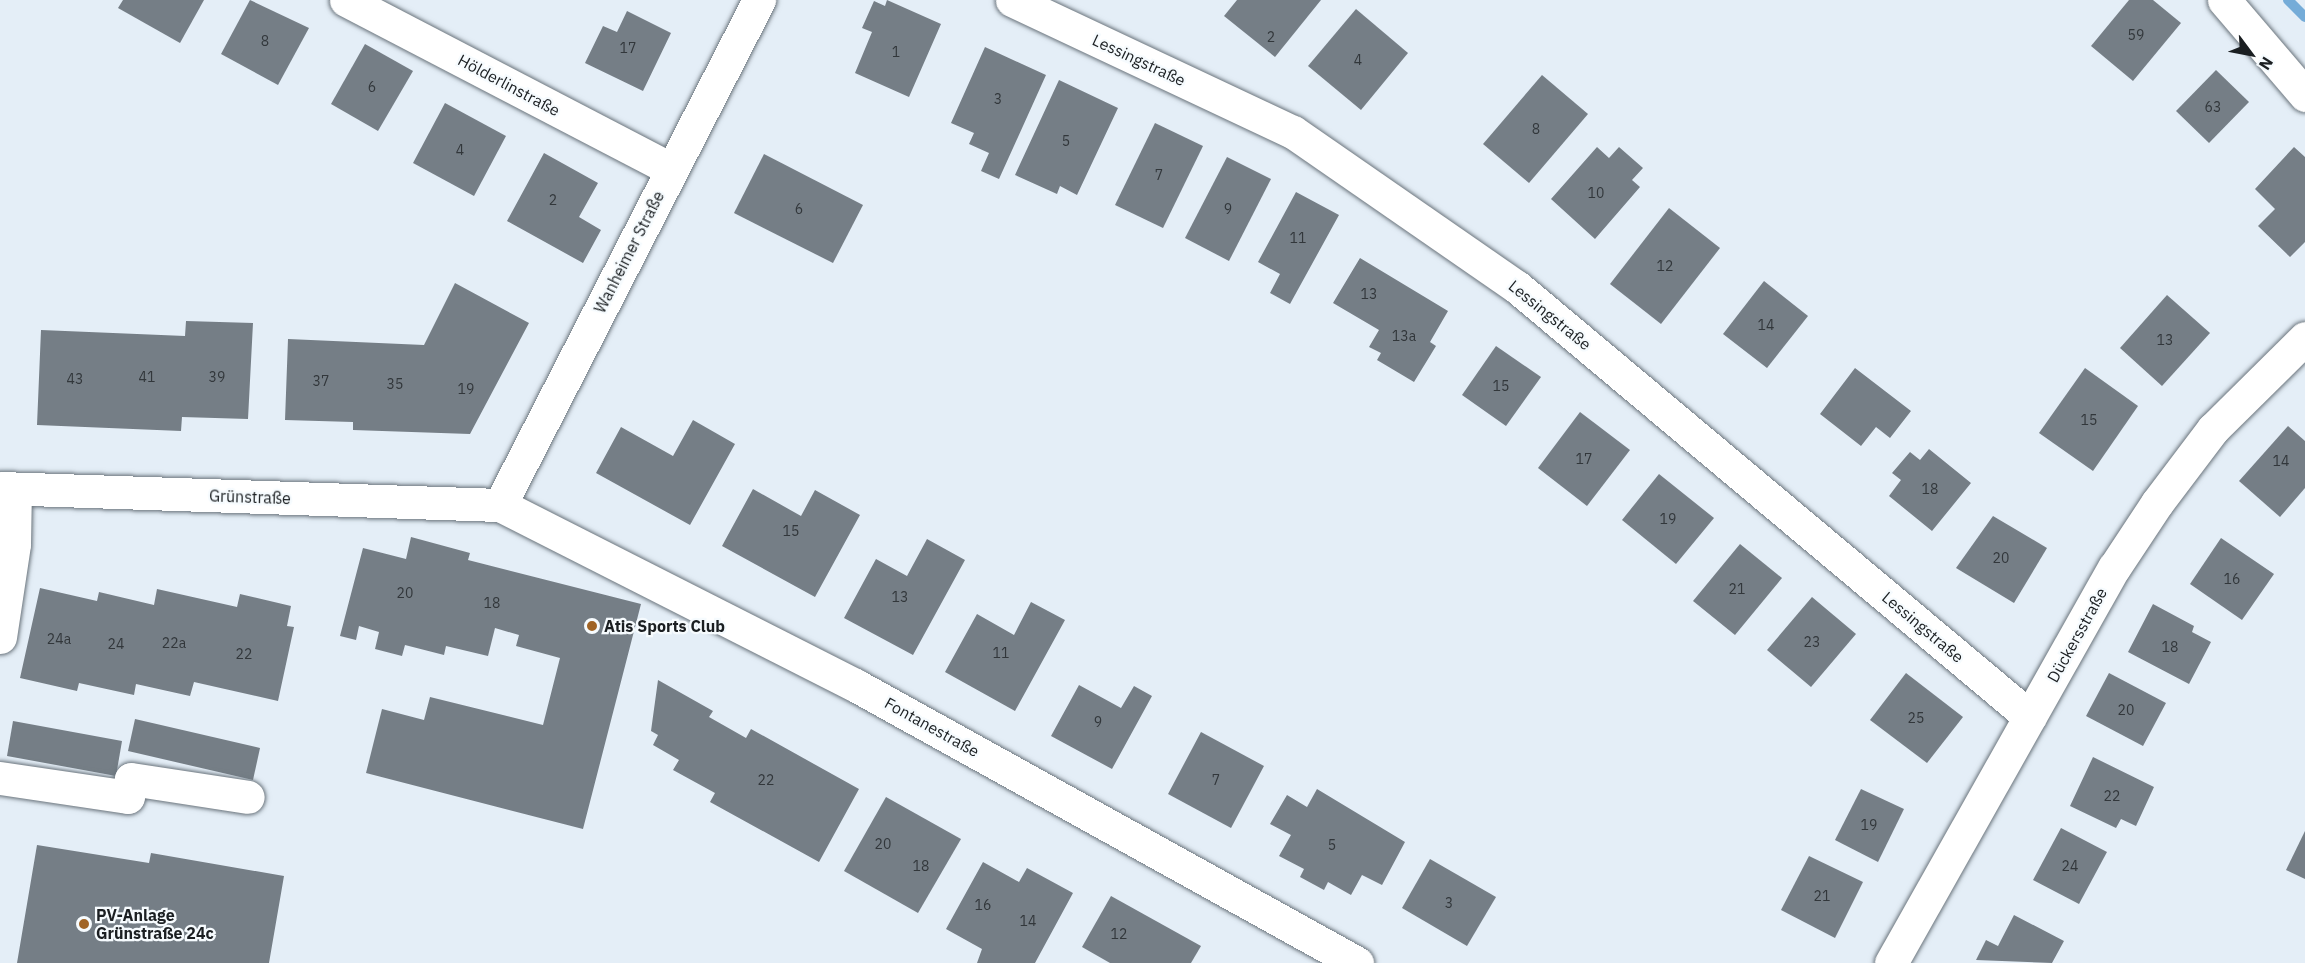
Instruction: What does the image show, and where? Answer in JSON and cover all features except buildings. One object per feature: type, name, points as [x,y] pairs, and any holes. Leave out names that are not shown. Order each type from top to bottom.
[{"type":"street","name":"Hölderlinstraße","points":[[346,0],[671,170]]},
{"type":"street","name":"Wanheimer Straße","points":[[500,505],[759,0]]},
{"type":"street","name":"Lessingstraße","points":[[1012,0],[1293,132],[1517,287],[2030,717]]},
{"type":"street","points":[[2224,0],[2305,95]]},
{"type":"street","name":"Dückersstraße","points":[[1890,963],[2114,568],[2157,503],[2213,429],[2305,338]]},
{"type":"street","points":[[0,637],[14,544],[8,489]]},
{"type":"street","name":"Grünstraße","points":[[8,489],[500,505]]},
{"type":"street","name":"Fontanestraße","points":[[500,505],[855,685],[1357,963]]},
{"type":"street","points":[[0,778],[128,797],[131,779],[248,797]]},
{"type":"waterway","points":[[2288,0],[2305,17]]},
{"type":"place","name":"Atis Sports Club","points":[[592,626]]},
{"type":"place","name":"PV-Anlage Grünstraße 24c","points":[[84,924]]}]
